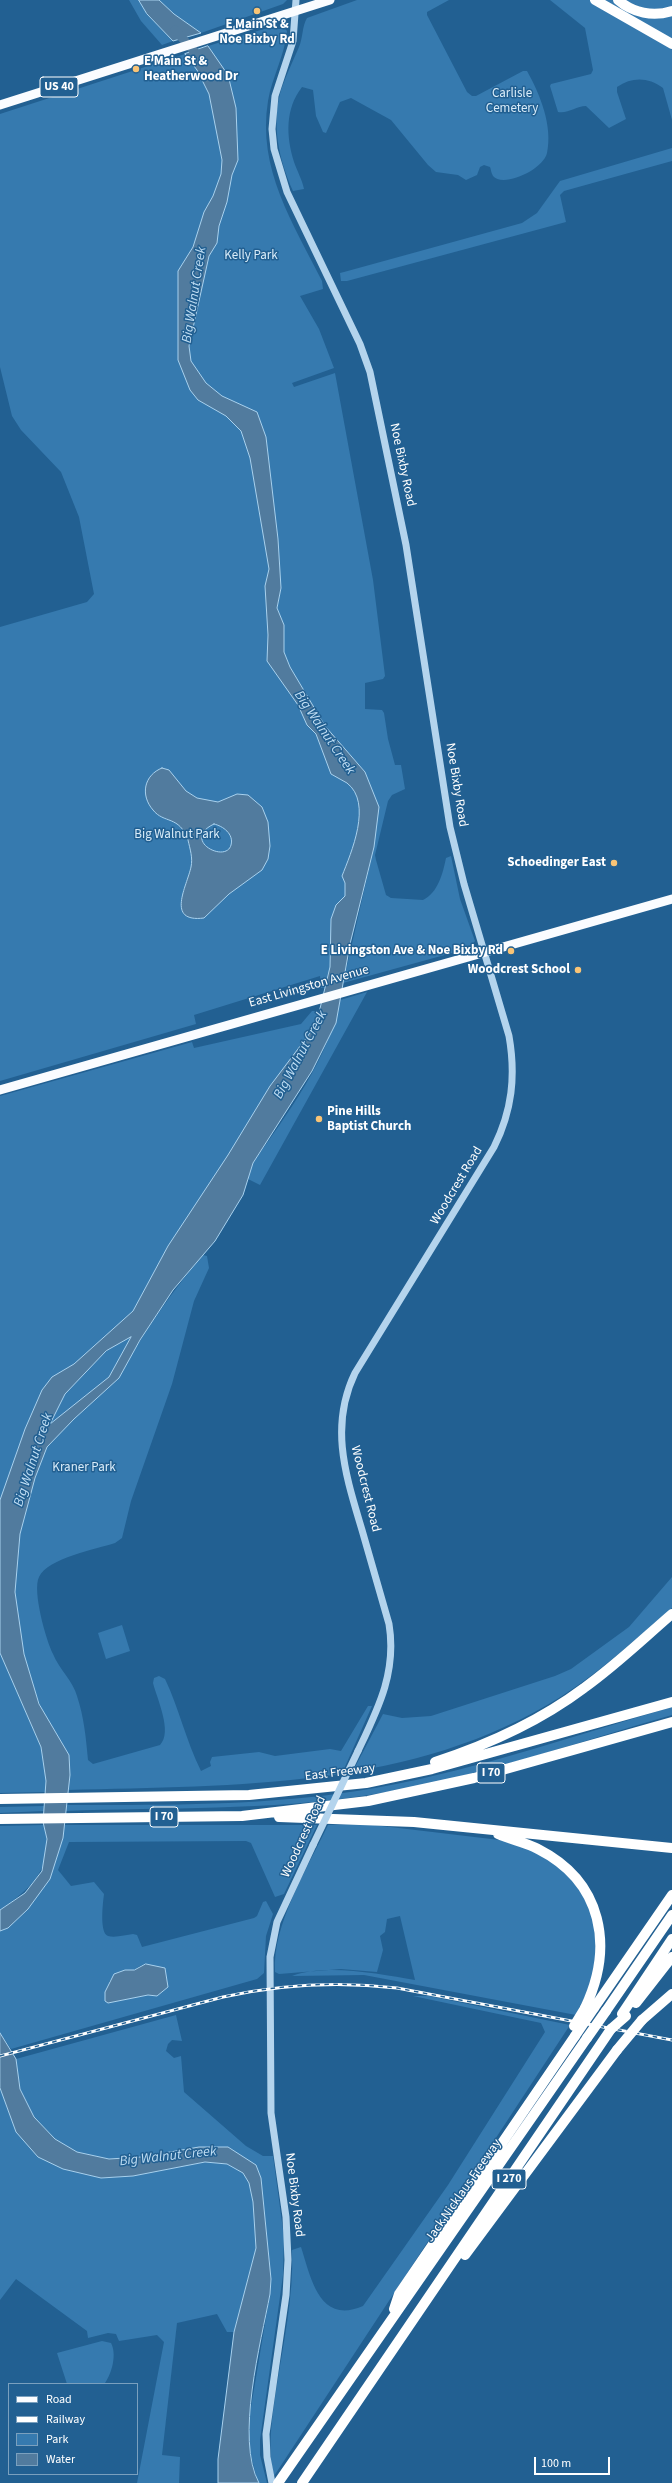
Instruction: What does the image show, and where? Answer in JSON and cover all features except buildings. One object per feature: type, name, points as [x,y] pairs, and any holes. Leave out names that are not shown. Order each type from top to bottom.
[{"type":"highway","points":[[595,0],[672,44]]},
{"type":"highway","points":[[618,0],[629,7],[643,12],[659,14],[672,11]]},
{"type":"highway","points":[[307,1790],[364,1780],[426,1764],[515,1730],[584,1689],[672,1614]]},
{"type":"highway","points":[[631,1713],[672,1694]]},
{"type":"highway","name":"East Freeway","points":[[0,1799],[249,1795],[307,1790],[399,1777],[672,1702]]},
{"type":"highway","name":"I 70","points":[[0,1819],[242,1816],[307,1809],[400,1796],[474,1778],[672,1722]]},
{"type":"highway","points":[[242,1816],[389,1820],[672,1848]]},
{"type":"highway","points":[[485,1829],[529,1845],[556,1859],[572,1874],[586,1893],[597,1919],[601,1952],[597,1980],[589,2008]]},
{"type":"highway","points":[[389,2321],[399,2294],[540,2084],[589,2008],[672,1895]]},
{"type":"highway","name":"Jack Nicklaus Freeway","points":[[281,2479],[389,2321],[672,1915]]},
{"type":"highway","name":"I 270","points":[[302,2483],[611,2029],[624,2015],[672,1939]]},
{"type":"highway","points":[[624,2015],[672,1957]]},
{"type":"highway","points":[[417,2316],[490,2223],[618,2050],[642,2020],[672,1994]]},
{"type":"main road","name":"US 40","points":[[0,106],[330,0]]},
{"type":"main road","name":"East Livingston Avenue","points":[[0,1090],[371,983],[672,899]]},
{"type":"street","name":"Noe Bixby Road","points":[[296,0],[292,40],[276,96],[272,129],[274,149],[287,192],[358,339],[370,372],[406,545],[450,826],[464,884],[485,951]]},
{"type":"street","name":"Woodcrest Road","points":[[282,1910],[385,1693],[391,1664],[389,1624],[344,1466],[341,1446],[342,1412],[354,1373],[489,1157],[508,1114],[513,1088],[512,1055],[509,1036],[485,951]]},
{"type":"street","name":"Noe Bixby Road","points":[[272,2483],[267,2458],[266,2434],[286,2295],[288,2260],[286,2217],[271,2113],[269,2070],[270,1948],[282,1910]]},
{"type":"green space","points":[[129,0],[139,0],[147,14],[173,41],[162,45],[141,21]]},
{"type":"green space","points":[[159,0],[287,0],[283,4],[201,33],[174,14]]},
{"type":"green space","name":"Carlisle Cemetery","points":[[357,0],[449,0],[427,12],[427,15],[467,92],[472,96],[476,96],[523,71],[527,71],[541,100],[547,121],[548,143],[547,153],[544,159],[531,171],[505,180],[498,179],[493,176],[490,167],[484,165],[480,167],[477,175],[466,180],[458,175],[436,172],[428,165],[391,120],[351,98],[340,102],[326,133],[323,132],[316,116],[313,90],[302,87],[292,104],[289,123],[289,142],[294,162],[304,189],[293,191],[280,154],[278,142],[277,116],[281,90],[300,43],[307,18]]},
{"type":"green space","points":[[550,0],[590,0],[672,48],[672,120],[663,88],[646,80],[628,81],[617,87],[617,92],[626,119],[609,128],[586,106],[565,112],[558,112],[550,86],[551,84],[591,74],[593,70],[585,28]]},
{"type":"green space","points":[[602,0],[615,0],[619,3],[672,14],[672,41]]},
{"type":"green space","points":[[624,0],[672,0],[672,7],[647,10]]},
{"type":"green space","name":"Big Walnut Park","points":[[264,29],[285,29],[287,31],[284,49],[272,83],[268,101],[266,126],[268,150],[280,195],[322,281],[323,289],[300,296],[319,329],[334,368],[292,383],[294,387],[335,373],[373,580],[385,676],[383,679],[365,683],[365,709],[382,710],[384,713],[388,739],[395,765],[401,765],[405,789],[392,795],[388,801],[375,855],[376,860],[386,895],[391,898],[423,900],[436,888],[446,858],[451,856],[460,899],[475,941],[470,948],[343,983],[374,847],[365,772],[325,726],[290,667],[284,652],[284,625],[277,608],[281,588],[278,539],[266,437],[244,420],[273,570],[272,634],[292,684],[365,787],[338,961],[328,973],[325,988],[321,988],[320,976],[194,1015],[196,1024],[0,1081],[0,627],[87,602],[94,594],[79,517],[61,472],[21,430],[12,416],[0,367],[0,114],[185,54],[190,61],[213,54],[208,46]]},
{"type":"green space","points":[[672,148],[672,161],[564,191],[560,195],[566,222],[347,281],[341,281],[340,273],[522,223],[537,213],[560,181]]},
{"type":"green space","points":[[367,992],[260,1185],[248,1179],[253,1163],[293,1105],[317,1065],[327,1043],[340,1000]]},
{"type":"green space","name":"Kraner Park","points":[[312,1011],[319,1011],[317,1020],[323,1019],[120,1343],[131,1336],[123,1370],[150,1325],[170,1296],[203,1255],[207,1256],[209,1268],[194,1301],[172,1384],[131,1501],[122,1538],[115,1543],[62,1559],[44,1570],[39,1577],[37,1593],[41,1616],[50,1647],[77,1696],[83,1720],[88,1760],[93,1764],[160,1745],[164,1739],[165,1724],[153,1683],[154,1678],[159,1676],[165,1679],[170,1690],[201,1771],[211,1766],[210,1762],[212,1757],[259,1752],[275,1756],[330,1749],[341,1751],[368,1706],[372,1706],[344,1769],[355,1767],[383,1714],[402,1718],[431,1716],[555,1676],[571,1669],[629,1627],[672,1577],[672,1608],[605,1665],[562,1696],[505,1727],[446,1750],[385,1766],[322,1776],[259,1783],[67,1790],[68,1776],[64,1753],[39,1702],[30,1676],[19,1633],[15,1587],[18,1552],[0,1559],[0,1096],[192,1042],[194,1048],[301,1024]]},
{"type":"green space","points":[[122,1625],[130,1651],[106,1659],[98,1633]]},
{"type":"green space","points":[[0,1653],[41,1747],[46,1781],[45,1792],[0,1793]]},
{"type":"green space","points":[[672,1707],[672,1715],[521,1760],[445,1780],[369,1795],[293,1804],[217,1808],[65,1811],[65,1805],[211,1804],[285,1800],[357,1791],[396,1784],[475,1765],[555,1743]]},
{"type":"green space","points":[[44,1806],[44,1811],[0,1813],[0,1807]]},
{"type":"green space","points":[[365,1824],[508,1841],[537,1852],[566,1872],[586,1899],[596,1928],[594,1978],[576,2015],[364,1975],[292,1976],[311,1971],[279,1974],[275,1972],[276,1954],[279,1935],[285,1916],[328,1825]],"holes":[[[400,1916],[415,1980],[353,1971],[327,1970],[341,1969],[377,1972],[383,1950],[380,1936],[385,1932],[387,1919]]]},
{"type":"green space","points":[[44,1825],[47,1840],[46,1853],[43,1865],[38,1875],[31,1885],[12,1902],[0,1910],[0,1826]]},
{"type":"green space","points":[[64,1825],[317,1825],[284,1894],[275,1897],[251,1843],[246,1841],[69,1842],[58,1870],[71,1886],[94,1882],[104,1894],[102,1917],[105,1934],[114,1937],[133,1934],[137,1935],[142,1947],[254,1918],[257,1916],[263,1902],[266,1901],[273,1914],[266,1936],[264,1973],[257,1979],[11,2049],[0,2033],[0,1931],[8,1928],[63,1838]],"holes":[[[146,1964],[157,1996],[109,1982],[116,1974],[131,1972]]]},
{"type":"green space","points":[[413,1996],[429,1996],[570,2025],[274,2476],[271,2455],[271,2434],[274,2401],[290,2303],[292,2250],[301,2247],[313,2284],[319,2295],[327,2304],[336,2309],[348,2310],[363,2306],[448,2185],[545,2032],[541,2023]]},
{"type":"green space","points":[[176,2015],[182,2041],[172,2040],[168,2044],[166,2051],[174,2058],[181,2056],[184,2092],[246,2146],[263,2156],[273,2156],[284,2237],[283,2275],[260,2440],[260,2455],[267,2483],[259,2483],[249,2448],[250,2413],[270,2294],[271,2279],[261,2178],[256,2165],[141,2157],[109,2159],[77,2152],[55,2139],[34,2117],[20,2089],[16,2059]]},
{"type":"green space","points":[[0,2088],[16,2132],[63,2169],[101,2178],[133,2176],[205,2162],[227,2164],[243,2173],[249,2183],[253,2202],[256,2248],[234,2332],[227,2332],[217,2314],[177,2323],[162,2455],[180,2457],[179,2483],[137,2483],[164,2342],[157,2335],[119,2341],[116,2334],[108,2333],[88,2338],[87,2331],[16,2279],[0,2300]]},
{"type":"green space","points":[[102,2341],[111,2343],[114,2352],[112,2369],[105,2383],[67,2383],[57,2353]]},
{"type":"water","points":[[139,0],[159,0],[174,14],[201,33],[173,41],[147,14]]},
{"type":"water","points":[[208,46],[228,75],[236,108],[238,160],[232,175],[227,202],[219,226],[217,243],[209,256],[189,346],[191,361],[206,383],[222,396],[257,412],[266,437],[278,539],[281,588],[277,608],[284,625],[284,652],[290,667],[325,726],[365,772],[379,807],[374,847],[350,944],[336,1023],[312,1071],[253,1163],[243,1195],[215,1241],[173,1290],[140,1340],[119,1378],[74,1419],[47,1447],[35,1478],[20,1534],[15,1592],[24,1654],[39,1704],[69,1755],[70,1775],[63,1838],[50,1879],[28,1909],[8,1928],[0,1931],[0,1910],[25,1893],[42,1871],[47,1839],[43,1822],[46,1781],[41,1747],[0,1653],[0,1500],[25,1429],[42,1390],[52,1377],[74,1364],[133,1311],[168,1246],[228,1155],[270,1086],[316,1025],[330,967],[331,919],[336,905],[345,896],[345,883],[342,876],[358,828],[358,803],[355,792],[347,783],[331,774],[316,734],[307,725],[298,705],[267,661],[268,635],[265,586],[269,569],[250,458],[241,431],[226,416],[198,400],[190,390],[178,360],[178,271],[193,247],[204,212],[213,196],[221,174],[222,160],[209,94],[197,70],[185,54]],"holes":[[[131,1337],[109,1377],[50,1424],[65,1394],[106,1351]]]},
{"type":"water","points":[[162,768],[169,770],[186,791],[197,798],[218,802],[237,794],[248,795],[262,807],[268,822],[270,846],[268,859],[262,870],[229,894],[204,918],[192,918],[185,915],[182,909],[181,902],[191,867],[191,854],[188,840],[180,827],[176,823],[157,814],[146,798],[145,792],[148,780],[156,771]],"holes":[[[214,824],[227,831],[232,841],[227,850],[221,852],[208,848],[203,843],[202,837],[205,830]]]},
{"type":"water","points":[[146,1964],[165,1968],[168,1987],[157,1996],[148,1995],[108,2003],[105,2001],[105,1992],[114,1974],[125,1970],[134,1970]]},
{"type":"water","points":[[0,2033],[16,2059],[20,2089],[34,2117],[55,2139],[77,2152],[109,2159],[141,2157],[199,2147],[228,2147],[256,2165],[261,2178],[271,2279],[270,2294],[256,2363],[250,2417],[249,2442],[252,2464],[259,2483],[218,2483],[218,2459],[234,2332],[256,2248],[253,2202],[249,2183],[243,2173],[227,2164],[205,2162],[133,2176],[101,2178],[63,2169],[38,2157],[16,2132],[0,2088]]},
{"type":"waterway","name":"Big Walnut Creek","points":[[175,30],[201,59]]},
{"type":"railway","points":[[0,2056],[223,1997],[267,1989],[331,1984],[397,1988],[672,2040]]},
{"type":"place","name":"E Main St & Noe Bixby Rd","points":[[257,11]]},
{"type":"place","name":"E Main St & Heatherwood Dr","points":[[136,69]]},
{"type":"place","name":"Schoedinger East","points":[[614,863]]},
{"type":"place","name":"E Livingston Ave & Noe Bixby Rd","points":[[511,951]]},
{"type":"place","name":"Woodcrest School","points":[[578,970]]},
{"type":"place","name":"Pine Hills Baptist Church","points":[[319,1119]]},
{"type":"park label","name":"Kelly Park","points":[[251,256]]}]
